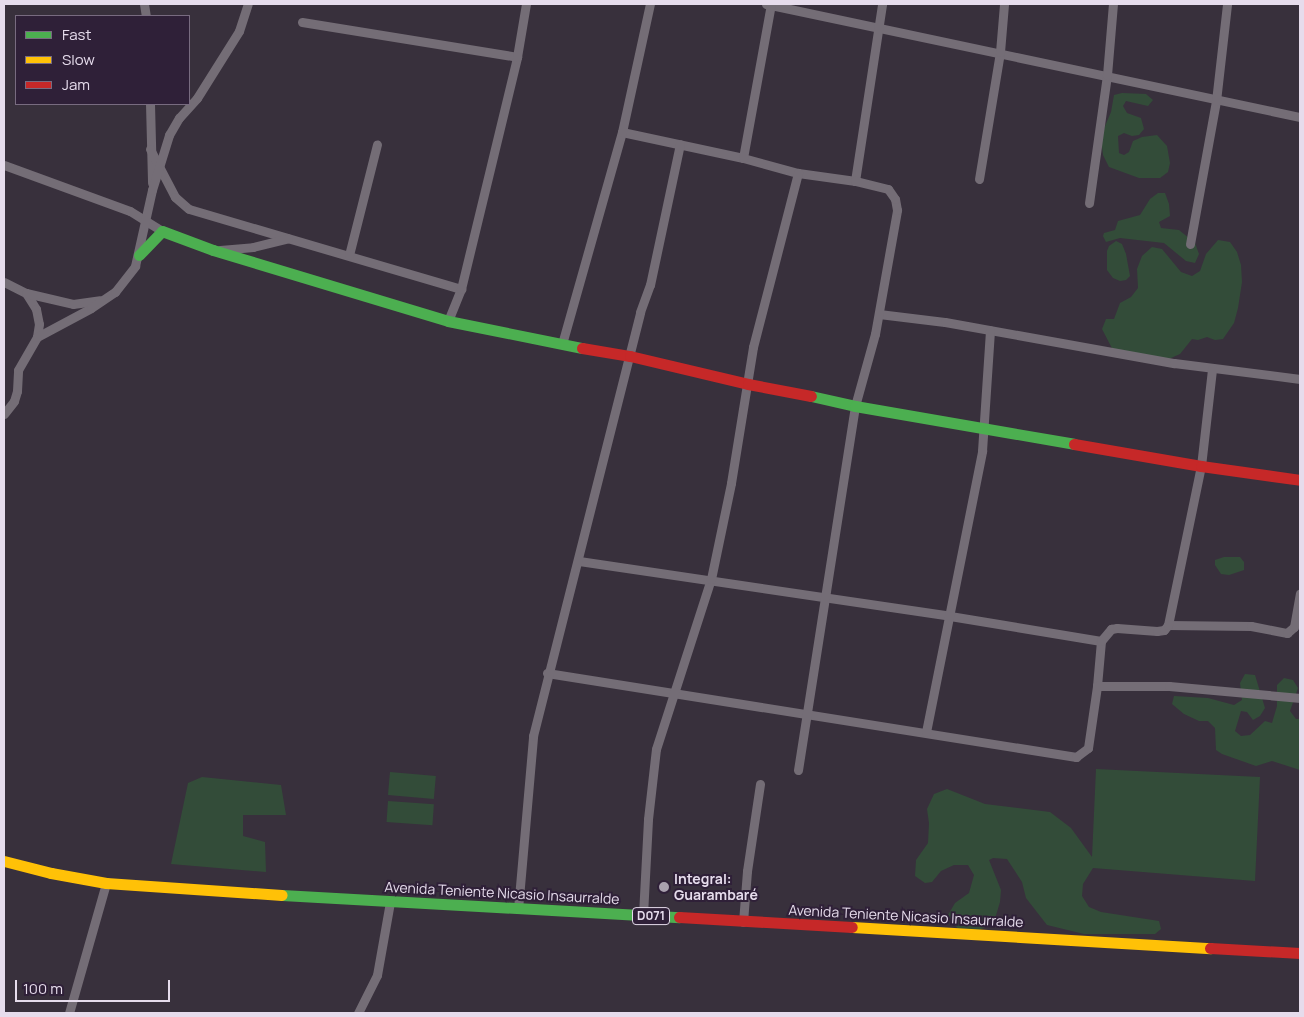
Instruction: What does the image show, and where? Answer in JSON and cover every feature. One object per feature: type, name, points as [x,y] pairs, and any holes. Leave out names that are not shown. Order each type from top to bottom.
[{"type":"main road","points":[[139,254],[162,231],[212,250],[448,321],[630,356],[748,384],[840,401],[856,406],[1201,466],[1300,480]]},
{"type":"main road","name":"Avenida Teniente Nicasio Insaurralde","points":[[4,862],[51,874],[106,883],[390,902],[1300,952]]},
{"type":"street","points":[[37,337],[104,299],[126,280],[135,266],[152,190],[169,135],[179,118],[197,98],[239,31],[248,4]]},
{"type":"street","points":[[448,321],[461,289],[517,57],[526,4]]},
{"type":"street","points":[[562,344],[622,132],[650,4]]},
{"type":"street","points":[[743,158],[769,4],[1106,75],[1216,101],[1300,117]]},
{"type":"street","points":[[855,181],[876,26],[882,4]]},
{"type":"street","points":[[979,179],[1000,52],[1004,4]]},
{"type":"street","points":[[1089,203],[1106,75],[1113,4]]},
{"type":"street","points":[[1190,244],[1216,101],[1228,4]]},
{"type":"street","points":[[302,22],[517,57]]},
{"type":"street","points":[[150,105],[152,190]]},
{"type":"street","points":[[622,132],[743,158],[798,173],[855,181],[888,189],[895,198],[898,210],[879,314],[856,406],[824,596],[819,642],[798,770]]},
{"type":"street","points":[[349,255],[377,144]]},
{"type":"street","points":[[518,909],[533,736],[548,673],[579,561],[640,312],[650,285],[657,257],[680,144]]},
{"type":"street","points":[[150,149],[175,197],[189,209],[290,237],[461,289]]},
{"type":"street","points":[[4,164],[130,211],[162,231]]},
{"type":"street","points":[[643,916],[648,819],[656,749],[704,609],[712,579],[748,384],[753,347],[798,173]]},
{"type":"street","points":[[212,250],[253,247],[290,237]]},
{"type":"street","points":[[4,282],[26,294],[73,304],[104,299]]},
{"type":"street","points":[[4,414],[14,401],[17,392],[18,370],[37,337],[39,324],[36,309],[26,294]]},
{"type":"street","points":[[879,314],[990,330],[1128,356],[1300,380]]},
{"type":"street","points":[[926,732],[973,498],[984,427],[990,330]]},
{"type":"street","points":[[548,673],[674,692],[742,706],[806,713],[926,732],[1076,758],[1088,748],[1101,641],[1111,629],[1157,631],[1164,630],[1168,625],[1201,466],[1212,368]]},
{"type":"street","points":[[579,561],[824,596],[1101,641]]},
{"type":"street","points":[[1168,625],[1251,626],[1287,633],[1294,627],[1300,594]]},
{"type":"street","points":[[1097,686],[1169,686],[1300,698]]},
{"type":"street","points":[[744,922],[747,871],[760,784]]},
{"type":"street","points":[[69,1013],[106,883]]},
{"type":"street","points":[[358,1013],[377,975],[390,902]]},
{"type":"green space","points":[[1122,93],[1146,94],[1153,100],[1148,106],[1126,101],[1123,106],[1127,113],[1141,118],[1144,129],[1139,135],[1132,136],[1124,133],[1118,136],[1119,153],[1124,155],[1129,152],[1133,141],[1142,137],[1157,135],[1167,146],[1170,163],[1168,172],[1160,178],[1139,178],[1109,167],[1103,155],[1101,138],[1111,112],[1114,95]]},
{"type":"green space","points":[[1158,193],[1165,193],[1169,204],[1170,216],[1159,222],[1161,228],[1179,230],[1195,243],[1199,254],[1195,263],[1186,261],[1164,243],[1120,238],[1106,242],[1103,236],[1104,233],[1115,230],[1118,221],[1140,215],[1150,199]]},
{"type":"green space","points":[[1218,240],[1230,242],[1237,252],[1241,265],[1242,282],[1234,323],[1223,339],[1215,340],[1207,337],[1198,340],[1192,339],[1180,354],[1162,362],[1116,356],[1102,329],[1106,319],[1114,319],[1120,303],[1131,297],[1138,288],[1137,269],[1142,256],[1152,247],[1162,249],[1181,272],[1192,276],[1200,271],[1206,254]]},
{"type":"green space","points":[[1116,241],[1122,244],[1126,254],[1130,276],[1126,280],[1120,281],[1113,278],[1107,270],[1107,251],[1109,246]]},
{"type":"green space","points":[[1224,557],[1240,557],[1244,562],[1244,570],[1229,575],[1221,574],[1215,565],[1215,560]]},
{"type":"green space","points":[[1245,674],[1255,675],[1265,708],[1260,716],[1253,720],[1247,712],[1241,711],[1235,731],[1241,736],[1250,735],[1265,721],[1272,723],[1277,706],[1277,685],[1284,678],[1293,680],[1298,688],[1290,711],[1296,719],[1300,719],[1300,770],[1272,761],[1256,766],[1222,754],[1216,750],[1215,728],[1208,721],[1199,721],[1184,714],[1172,704],[1174,696],[1208,698],[1234,705],[1242,700],[1240,683]]},
{"type":"green space","points":[[1096,769],[1260,777],[1255,881],[1093,868],[1083,884],[1082,896],[1089,907],[1101,912],[1159,921],[1161,929],[1155,934],[1084,934],[1047,925],[1026,898],[1022,882],[1007,859],[993,858],[989,860],[1001,890],[1000,902],[994,922],[978,931],[958,929],[948,915],[955,903],[969,893],[974,875],[968,865],[954,865],[941,871],[932,882],[925,883],[915,876],[916,860],[928,843],[929,823],[927,809],[934,794],[947,789],[985,804],[1050,812],[1071,828],[1092,857]]},
{"type":"green space","points":[[390,772],[436,776],[434,799],[388,795]]},
{"type":"green space","points":[[202,777],[281,785],[286,815],[243,815],[243,836],[265,842],[266,872],[171,864],[188,783]]},
{"type":"green space","points":[[388,801],[434,804],[432,825],[387,822]]},
{"type":"traffic: fast","points":[[139,255],[162,231],[213,250],[448,321],[582,348]]},
{"type":"traffic: fast","points":[[811,396],[855,406],[1074,444]]},
{"type":"traffic: fast","points":[[282,895],[679,917]]},
{"type":"traffic: slow","points":[[4,861],[51,873],[106,883],[282,895]]},
{"type":"traffic: slow","points":[[852,927],[1210,948]]},
{"type":"traffic: jam","points":[[582,348],[630,356],[748,384],[811,396]]},
{"type":"traffic: jam","points":[[1074,444],[1201,466],[1300,480]]},
{"type":"traffic: jam","points":[[679,917],[852,927]]},
{"type":"traffic: jam","points":[[1210,948],[1300,953]]},
{"type":"place","name":"Integral: Guarambaré","points":[[664,887]]}]
